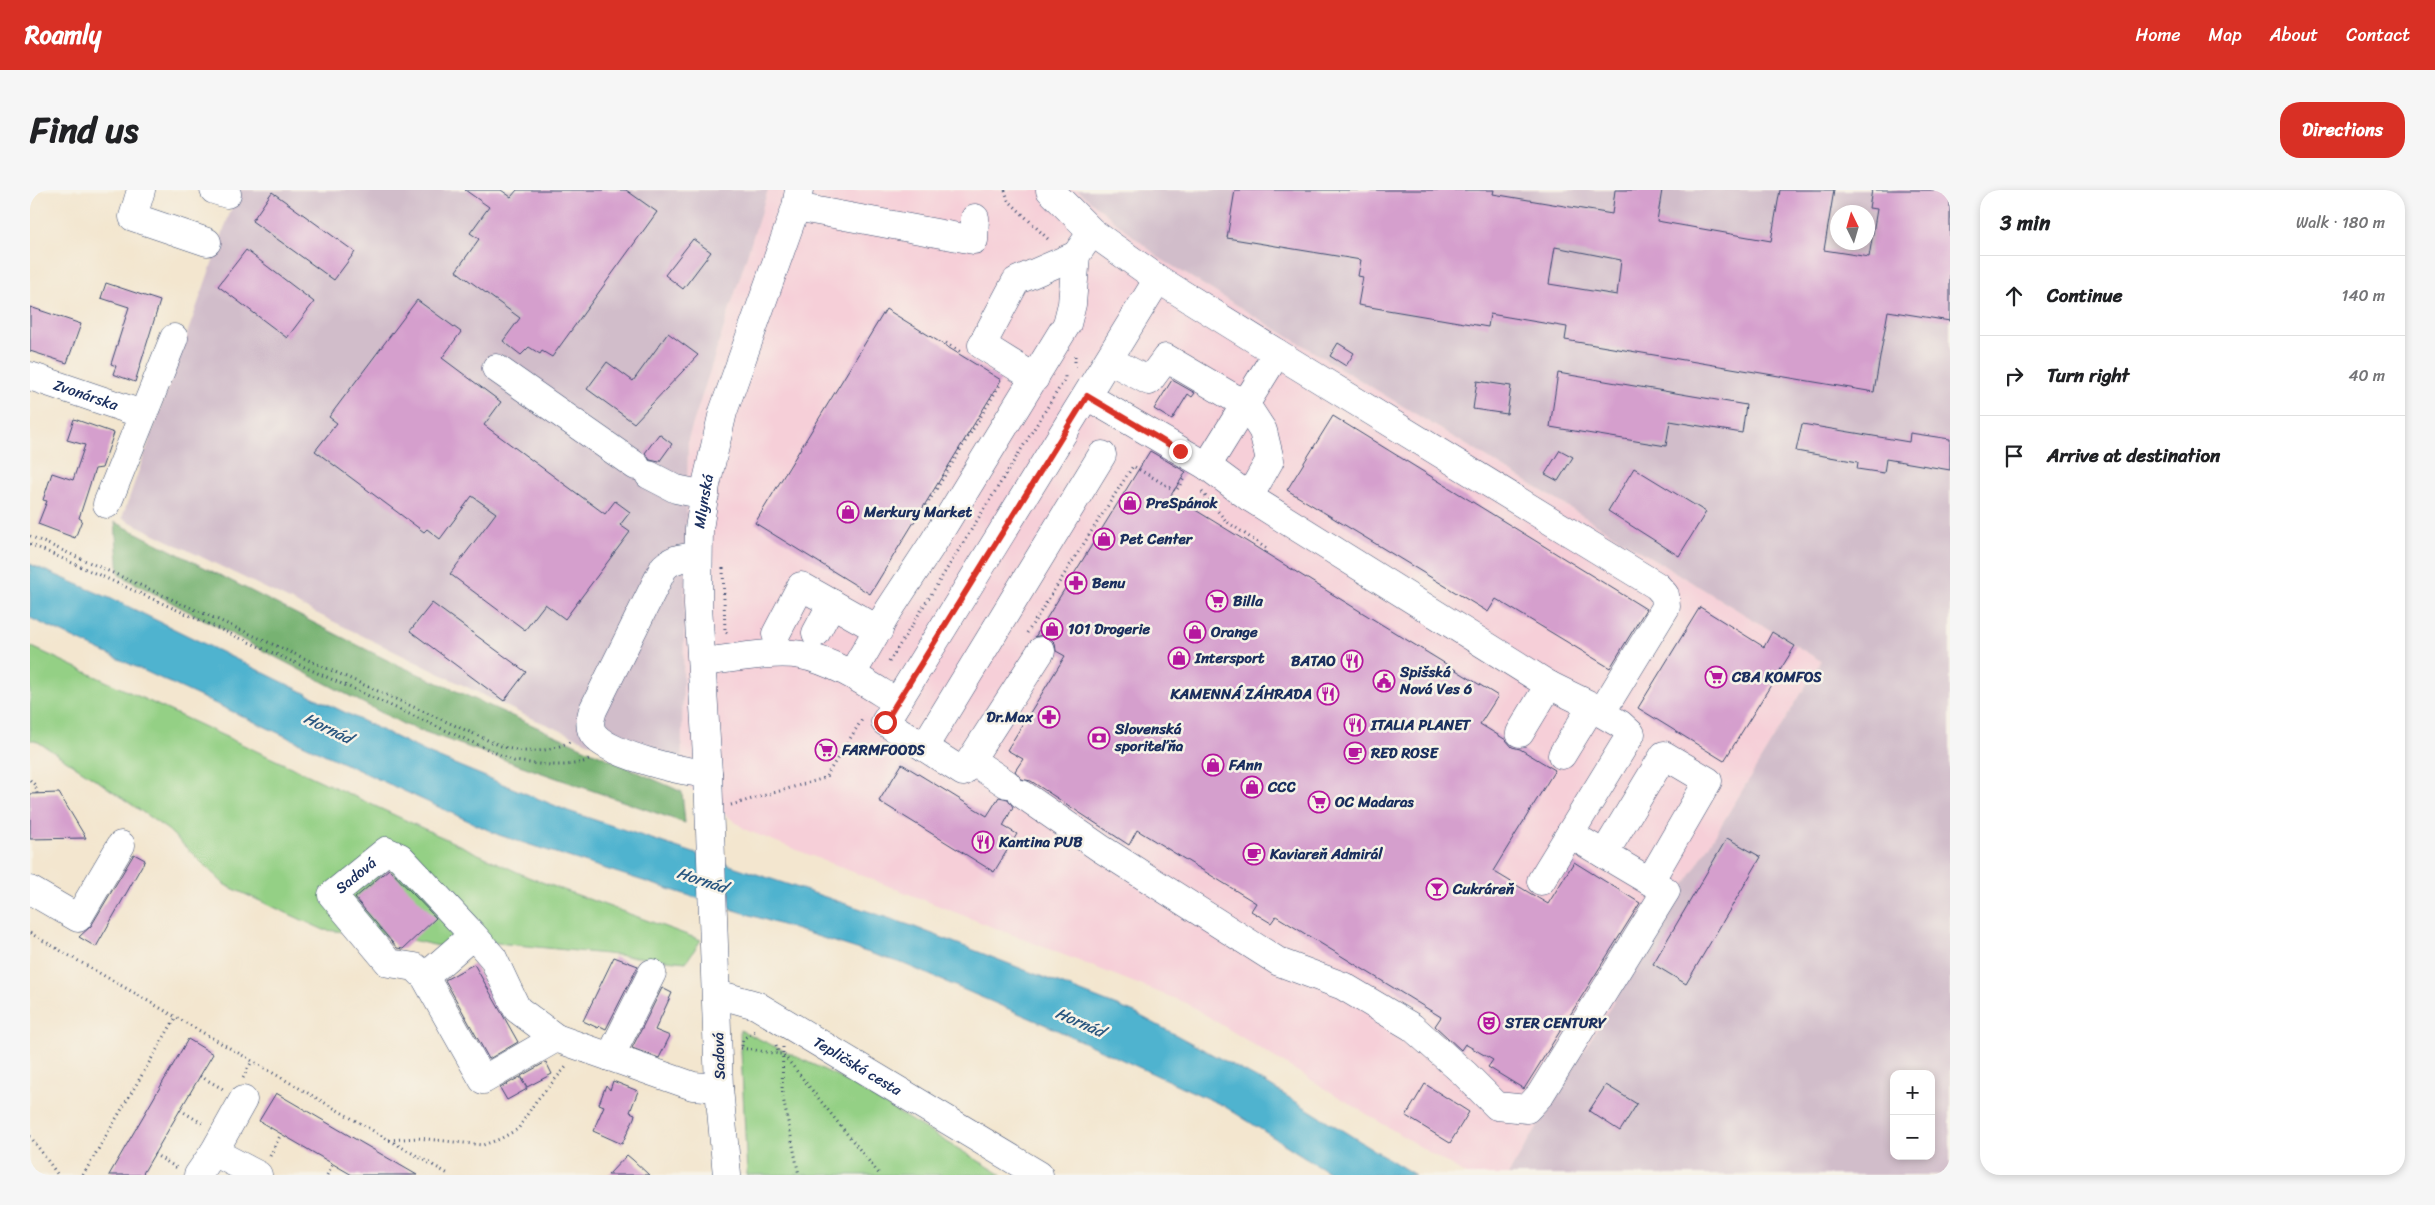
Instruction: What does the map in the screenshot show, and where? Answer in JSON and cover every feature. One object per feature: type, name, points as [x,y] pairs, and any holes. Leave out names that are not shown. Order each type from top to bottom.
[{"type":"street","points":[[141,190],[133,217],[207,242]]},
{"type":"street","points":[[1050,190],[1092,232],[1158,279],[1657,586],[1665,595],[1666,607],[1562,755]]},
{"type":"street","points":[[797,198],[974,240],[975,218]]},
{"type":"street","name":"Mlynská","points":[[717,994],[702,662],[710,558],[705,496],[723,412],[797,198]]},
{"type":"street","points":[[1035,378],[982,345],[1016,281],[1066,251],[1092,232]]},
{"type":"street","points":[[852,674],[889,610],[1067,324],[1072,304],[1066,251]]},
{"type":"street","points":[[1033,644],[963,772],[885,722],[1158,279]]},
{"type":"street","points":[[107,504],[174,338]]},
{"type":"street","points":[[1197,470],[1246,405],[1277,353]]},
{"type":"street","points":[[1108,360],[1149,382],[1166,358],[1246,405],[1263,431],[1270,460],[1249,497]]},
{"type":"street","points":[[496,368],[642,471],[676,489],[705,496]]},
{"type":"street","name":"Zvonárska","points":[[30,376],[142,414]]},
{"type":"street","points":[[1087,396],[1197,470],[1249,497],[1549,685],[1596,709],[1620,724],[1631,734],[1708,781],[1650,881]]},
{"type":"street","points":[[924,747],[1102,455]]},
{"type":"street","points":[[708,773],[680,771],[613,749],[602,743],[592,731],[590,722],[592,710],[664,567],[671,561],[682,557],[710,558]]},
{"type":"street","points":[[776,634],[802,586],[879,630]]},
{"type":"street","points":[[969,588],[1006,612]]},
{"type":"street","points":[[816,633],[832,603]]},
{"type":"street","points":[[702,662],[784,654],[801,655],[852,674],[897,702]]},
{"type":"street","points":[[1520,733],[1549,685]]},
{"type":"street","points":[[1541,882],[1631,734]]},
{"type":"street","points":[[1604,854],[1664,755]]},
{"type":"street","points":[[971,760],[1100,848],[1279,962],[1343,986],[1412,1027],[1465,1074],[1496,1106],[1527,1109],[1540,1095],[1666,891],[1570,834]]},
{"type":"street","points":[[30,890],[78,918],[121,845]]},
{"type":"street","name":"Sadová","points":[[425,977],[415,967],[389,963],[332,895],[386,852],[400,857],[473,934],[493,958],[517,1009],[566,1041],[693,1086],[720,1088]]},
{"type":"street","points":[[473,934],[425,977],[483,1080],[566,1041]]},
{"type":"street","points":[[610,1057],[652,974]]},
{"type":"street","name":"Sadová","points":[[717,994],[730,1052],[720,1088],[727,1175]]},
{"type":"street","name":"Tepličská cesta","points":[[717,994],[756,1005],[1039,1175]]},
{"type":"street","points":[[190,1173],[211,1139],[243,1100]]},
{"type":"street","points":[[211,1139],[258,1175]]},
{"type":"path","points":[[1005,190],[1008,200],[1066,251]]},
{"type":"path","points":[[1033,644],[1133,466],[1176,491],[1197,470]]},
{"type":"path","points":[[30,536],[515,751],[538,752],[554,748],[592,731]]},
{"type":"path","points":[[30,544],[514,761],[575,764],[613,749]]},
{"type":"path","points":[[889,662],[956,556]]},
{"type":"path","points":[[710,558],[725,631],[731,638]]},
{"type":"path","points":[[737,804],[825,778],[866,714]]},
{"type":"path","points":[[30,780],[36,786],[37,794]]},
{"type":"path","points":[[30,933],[450,1175]]},
{"type":"path","points":[[83,1175],[176,1017]]},
{"type":"path","points":[[730,1052],[749,1033],[757,1030]]},
{"type":"path","points":[[775,1040],[781,1054],[880,1175]]},
{"type":"path","points":[[388,1140],[417,1138],[483,1145],[510,1135],[518,1129],[536,1101],[571,1061],[566,1041]]},
{"type":"path","points":[[783,1047],[781,1054],[782,1093],[800,1175]]},
{"type":"path","points":[[730,1052],[781,1054]]},
{"type":"path","points":[[180,1110],[211,1139]]},
{"type":"path","points":[[30,1136],[58,1175]]},
{"type":"path","points":[[154,1154],[190,1173]]},
{"type":"path","points":[[327,1175],[333,1164]]},
{"type":"shaded area","points":[[238,190],[768,190],[688,439],[681,782],[522,714],[122,518]]},
{"type":"shaded area","points":[[768,190],[1077,190],[1161,259],[1821,661],[1508,1175],[1466,1175],[1186,1003],[746,830],[681,782],[688,439]]},
{"type":"shaded area","points":[[1077,190],[1950,190],[1950,1175],[1508,1175],[1821,661],[1161,259]]},
{"type":"green space","points":[[115,522],[387,660],[682,792],[685,823],[405,725],[119,575]]},
{"type":"green space","points":[[30,646],[528,877],[701,940],[686,962],[487,942],[493,958],[398,937],[324,930],[225,885],[168,830],[98,781],[35,740],[30,740]]},
{"type":"green space","points":[[740,1030],[837,1076],[1002,1175],[747,1175]]},
{"type":"water","name":"Hornád","points":[[30,564],[121,603],[430,754],[568,811],[912,926],[1135,1013],[1262,1081],[1415,1175],[1333,1175],[1224,1106],[1046,1025],[904,964],[499,835],[30,618]]},
{"type":"building","points":[[465,190],[501,190],[511,197],[517,190],[626,190],[657,212],[552,357],[542,351],[540,354],[529,347],[521,355],[503,341],[520,318],[456,271],[479,239],[470,233],[489,207]]},
{"type":"building","points":[[1235,190],[1494,190],[1493,194],[1612,214],[1615,190],[1662,190],[1657,221],[1771,241],[1780,190],[1834,190],[1824,250],[1869,257],[1870,250],[1875,250],[1877,209],[1875,209],[1875,205],[1870,205],[1872,190],[1950,190],[1950,321],[1888,311],[1874,392],[1565,340],[1567,327],[1490,314],[1488,327],[1358,305],[1363,277],[1358,276],[1361,260],[1227,238]],"holes":[[[1555,247],[1621,260],[1617,295],[1549,284]]]},
{"type":"building","points":[[272,192],[355,252],[334,280],[252,221]]},
{"type":"building","points":[[693,239],[711,252],[683,289],[665,275]]},
{"type":"building","points":[[246,250],[314,302],[287,338],[218,286]]},
{"type":"building","points":[[106,283],[160,301],[135,382],[113,374],[116,366],[111,364],[129,307],[101,298]]},
{"type":"building","points":[[417,300],[461,332],[442,358],[501,402],[484,425],[605,514],[615,501],[630,512],[620,525],[630,532],[565,619],[545,604],[525,630],[450,574],[496,513],[472,496],[440,539],[427,529],[424,532],[315,451],[337,423],[329,417]]},
{"type":"building","points":[[30,307],[81,324],[67,363],[30,351]]},
{"type":"building","points":[[886,309],[1001,380],[870,594],[755,523]]},
{"type":"building","points":[[668,333],[698,355],[634,423],[587,389],[607,362],[633,381]]},
{"type":"building","points":[[1338,343],[1354,353],[1346,366],[1330,356]]},
{"type":"building","points":[[1558,373],[1746,405],[1742,433],[1670,421],[1666,446],[1550,427]]},
{"type":"building","points":[[1172,380],[1195,393],[1192,397],[1188,394],[1172,420],[1154,409]]},
{"type":"building","points":[[1477,381],[1511,386],[1507,414],[1473,409]]},
{"type":"building","points":[[1333,416],[1646,609],[1610,668],[1496,599],[1488,612],[1287,490]]},
{"type":"building","points":[[74,419],[114,433],[102,468],[95,469],[79,518],[82,520],[75,538],[38,524],[47,501],[43,500],[52,473],[73,480],[85,445],[67,440]]},
{"type":"building","points":[[1802,424],[1909,442],[1910,433],[1950,439],[1950,470],[1886,459],[1884,473],[1857,469],[1858,462],[1796,451]]},
{"type":"building","points":[[659,434],[672,444],[659,462],[650,460],[645,453]]},
{"type":"building","points":[[1560,450],[1573,457],[1558,481],[1545,474]]},
{"type":"building","points":[[1150,451],[1186,472],[1171,495],[1498,696],[1480,724],[1506,740],[1512,747],[1520,749],[1555,770],[1493,871],[1548,904],[1574,862],[1640,903],[1524,1089],[1488,1067],[1493,1060],[1465,1044],[1461,1050],[1435,1026],[1441,1017],[1276,916],[1271,923],[1251,911],[1256,903],[1137,830],[1129,845],[1031,781],[1021,779],[1015,771],[1023,759],[1007,750],[1065,656],[1056,651],[1055,643],[1050,638],[1042,635],[1035,637]]},
{"type":"building","points":[[1634,468],[1706,512],[1679,556],[1608,511]]},
{"type":"building","points":[[432,603],[526,672],[504,701],[410,631]]},
{"type":"building","name":"CBA KOMFOS","points":[[1700,607],[1764,647],[1772,632],[1795,646],[1724,761],[1638,708]]},
{"type":"building","points":[[902,764],[987,816],[999,797],[1008,799],[1013,807],[1003,826],[1017,834],[994,872],[879,801]]},
{"type":"building","points":[[59,793],[86,838],[30,839],[30,794]]},
{"type":"building","points":[[1727,838],[1761,857],[1686,984],[1653,964]]},
{"type":"building","points":[[134,854],[145,860],[96,947],[79,937],[91,926]]},
{"type":"building","points":[[389,869],[436,918],[403,949],[397,948],[355,898]]},
{"type":"building","points":[[614,957],[638,966],[606,1029],[600,1026],[598,1028],[583,1021]]},
{"type":"building","points":[[474,964],[518,1042],[489,1059],[445,980]]},
{"type":"building","points":[[662,988],[672,993],[655,1030],[670,1036],[659,1058],[632,1048]]},
{"type":"building","points":[[188,1039],[213,1054],[142,1175],[109,1175]]},
{"type":"building","points":[[546,1062],[552,1074],[527,1087],[521,1076]]},
{"type":"building","points":[[520,1077],[527,1089],[507,1100],[500,1088]]},
{"type":"building","points":[[613,1081],[638,1091],[630,1112],[635,1114],[634,1118],[622,1144],[593,1131],[604,1106],[599,1104],[606,1085],[610,1090]]},
{"type":"building","points":[[1425,1084],[1469,1112],[1450,1143],[1406,1116]]},
{"type":"building","points":[[1606,1085],[1637,1104],[1620,1131],[1589,1111]]},
{"type":"building","points":[[276,1093],[417,1175],[352,1175],[259,1121]]},
{"type":"building","points":[[627,1155],[633,1160],[649,1175],[608,1175]]},
{"type":"place","name":"PreSpánok","points":[[1130,503]]},
{"type":"place","name":"Merkury Market","points":[[848,512]]},
{"type":"place","name":"Pet Center","points":[[1104,539]]},
{"type":"place","name":"Benu","points":[[1076,583]]},
{"type":"place","name":"Billa","points":[[1217,601]]},
{"type":"place","name":"101 Drogerie","points":[[1052,629]]},
{"type":"place","name":"Orange","points":[[1195,632]]},
{"type":"place","name":"Intersport","points":[[1179,658]]},
{"type":"place","name":"BATAO","points":[[1352,661]]},
{"type":"place","name":"CBA KOMFOS","points":[[1716,677]]},
{"type":"place","name":"Spišská Nová Ves 6","points":[[1384,681]]},
{"type":"place","name":"KAMENNÁ ZÁHRADA","points":[[1328,694]]},
{"type":"place","name":"Dr.Max","points":[[1049,717]]},
{"type":"place","name":"ITALIA PLANET","points":[[1355,725]]},
{"type":"place","name":"Slovenská sporiteľňa","points":[[1099,738]]},
{"type":"place","name":"FARMFOODS","points":[[826,750]]},
{"type":"place","name":"RED ROSE","points":[[1355,753]]},
{"type":"place","name":"FAnn","points":[[1213,765]]},
{"type":"place","name":"CCC","points":[[1252,787]]},
{"type":"place","name":"OC Madaras","points":[[1319,802]]},
{"type":"place","name":"Kantina PUB","points":[[983,842]]},
{"type":"place","name":"Kaviareň Admirál","points":[[1254,854]]},
{"type":"place","name":"Cukráreň","points":[[1437,889]]},
{"type":"place","name":"STER CENTURY","points":[[1489,1023]]},
{"type":"route","points":[[885,722],[1087,396],[1180,451]]}]
